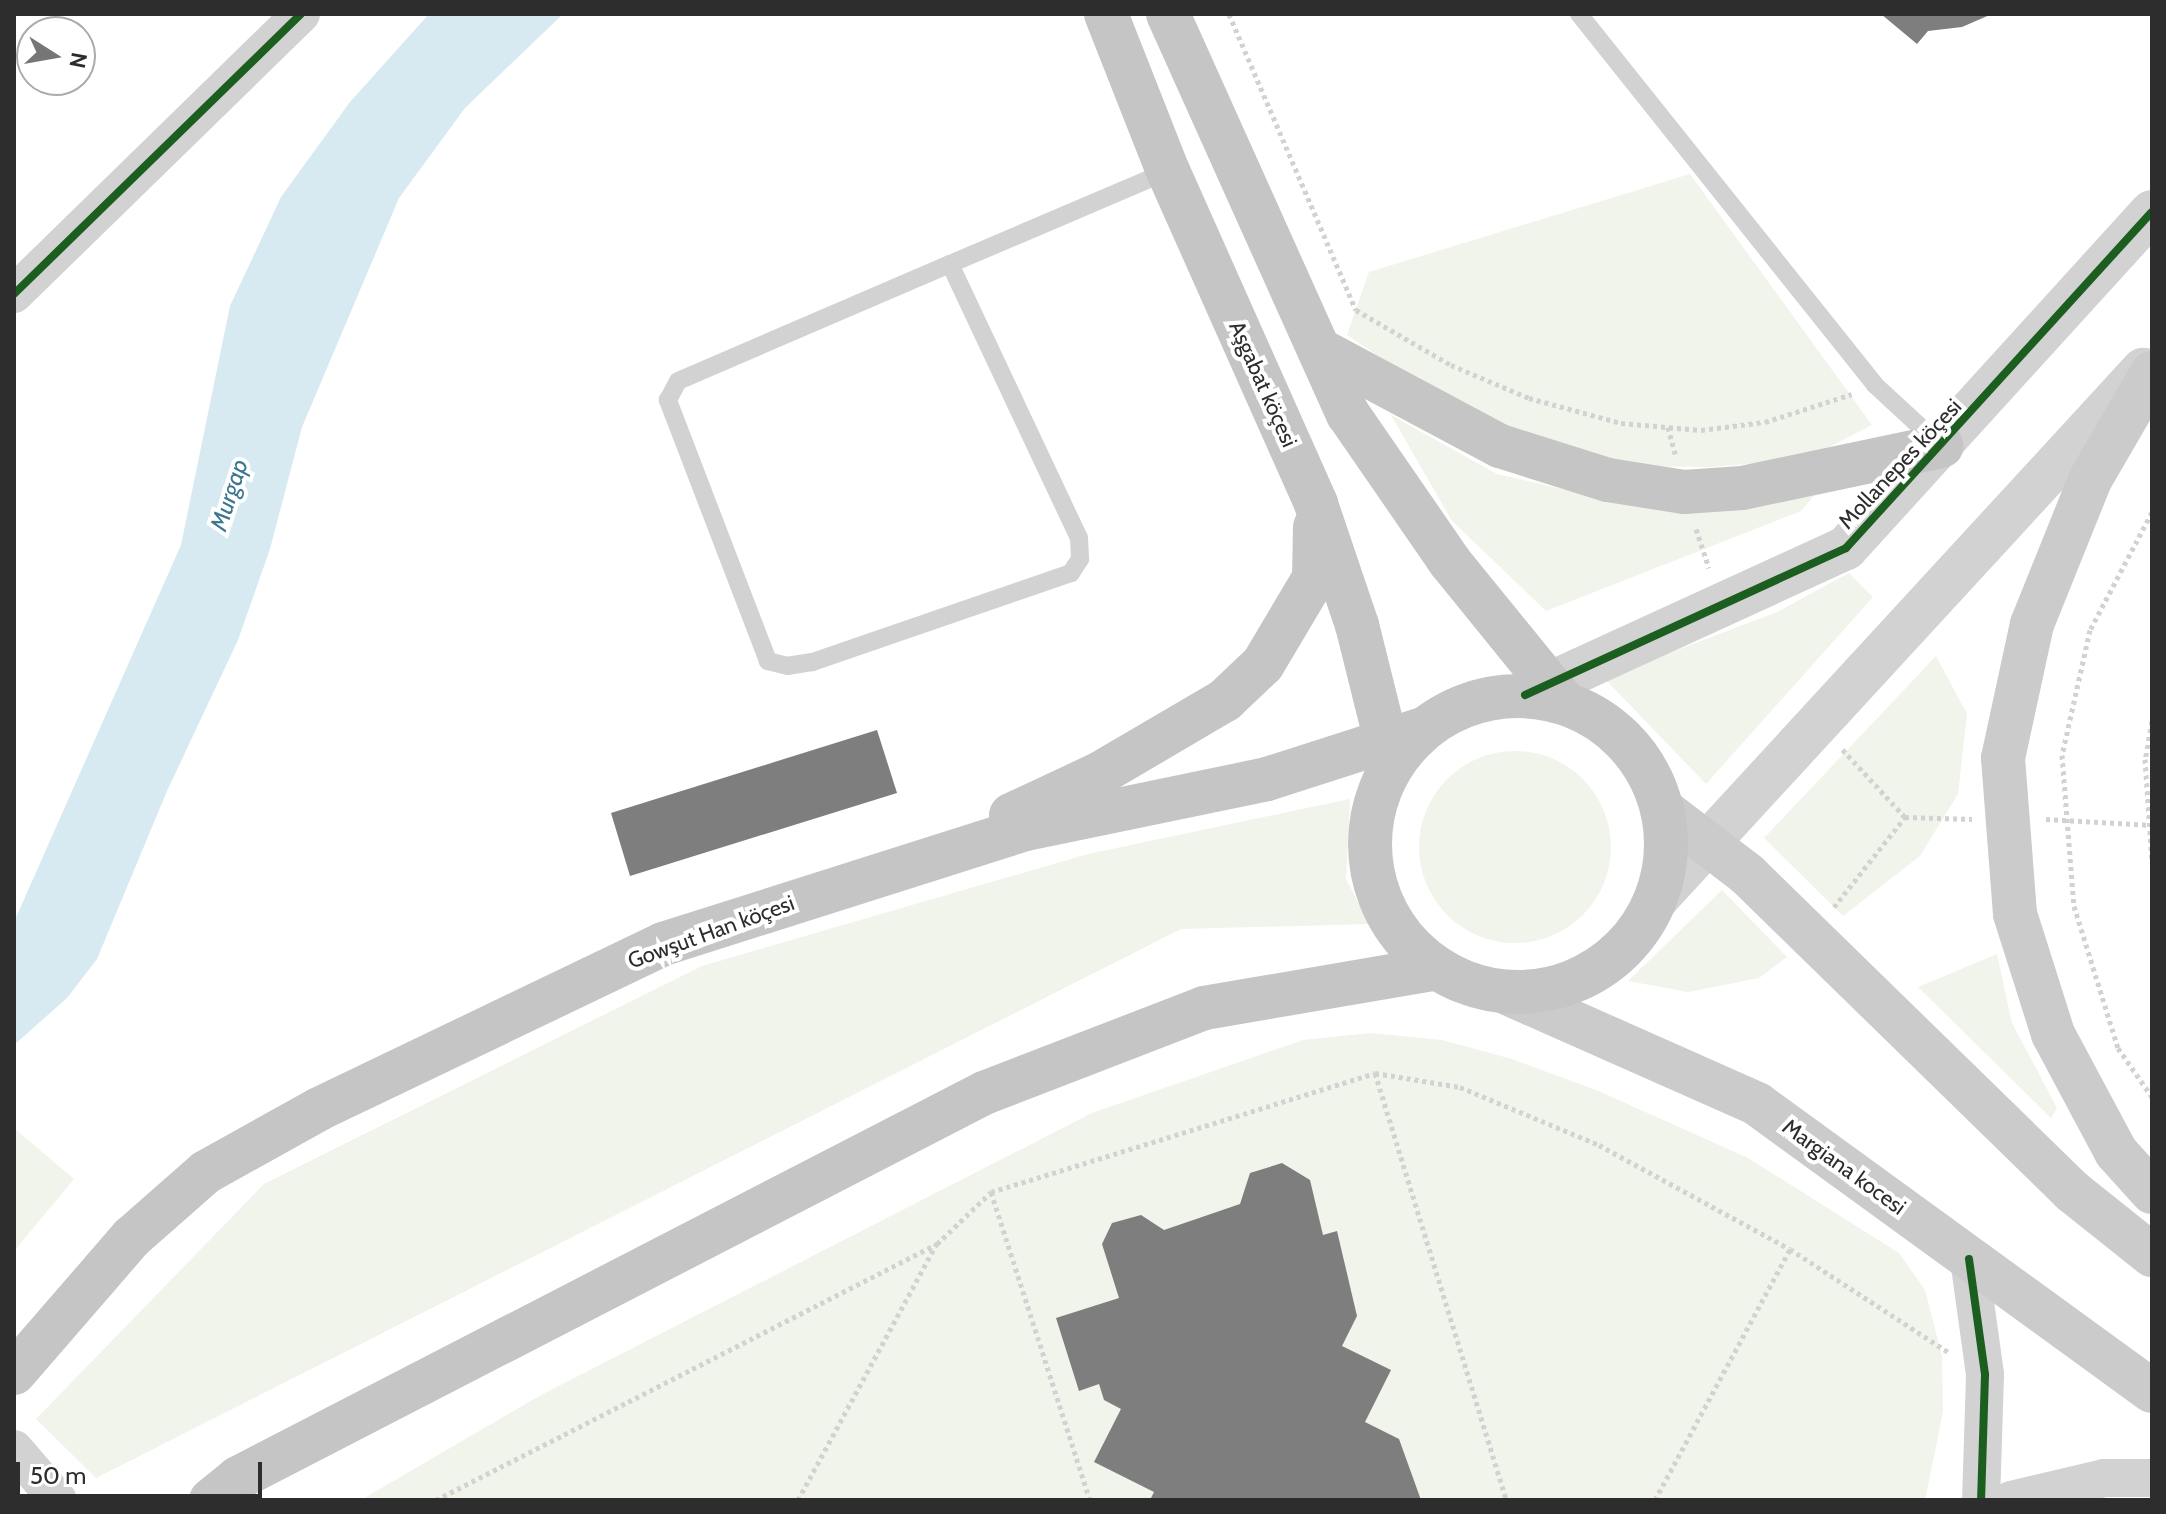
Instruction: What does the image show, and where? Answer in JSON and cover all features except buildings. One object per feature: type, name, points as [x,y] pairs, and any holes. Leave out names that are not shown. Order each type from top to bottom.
[{"type":"main road","name":"Aşgabat köçesi","points":[[1106,14],[1168,171],[1316,504],[1400,745]]},
{"type":"main road","points":[[1168,14],[1348,414],[1450,562],[1546,693],[1598,718],[1628,742],[1650,774],[1663,810],[1666,854],[1657,898],[1633,939],[1598,970],[1554,989],[1507,993],[1471,985],[1437,968],[1403,938],[1379,898],[1371,838],[1374,807],[1400,745]]},
{"type":"main road","points":[[1320,350],[1500,446],[1608,480],[1684,492],[1742,488],[1942,446]]},
{"type":"main road","points":[[2152,373],[2090,480],[2032,624],[2003,758],[2015,914],[2053,1034],[2116,1152],[2152,1192]]},
{"type":"main road","points":[[929,857],[1099,774],[1225,700],[1263,664],[1314,578],[1316,504]]},
{"type":"main road","name":"Gowşut Han köçesi","points":[[14,1373],[132,1237],[206,1172],[306,1116],[663,944],[929,857],[1026,829],[1267,779],[1400,745],[1484,699],[1546,693]]},
{"type":"main road","points":[[1663,810],[1747,874],[2073,1192],[2152,1255]]},
{"type":"main road","points":[[211,1500],[238,1478],[984,1093],[1204,1008],[1437,968]]},
{"type":"main road","name":"Margiana kocesi","points":[[1507,993],[1757,1104],[2152,1391]]},
{"type":"street","points":[[14,294],[301,14]]},
{"type":"street","name":"Mollanepes köçesi","points":[[1546,693],[1846,548],[2152,212]]},
{"type":"street","points":[[1657,898],[1820,725],[2152,360]]},
{"type":"street","points":[[1969,1259],[1985,1375],[1981,1500]]},
{"type":"street","points":[[14,1449],[58,1500]]},
{"type":"street","points":[[2011,1500],[2104,1478],[2152,1478]]},
{"type":"lane","points":[[1579,14],[1875,385],[1942,446]]},
{"type":"lane","points":[[950,264],[1079,538],[1080,559],[1071,573],[812,662],[788,666],[768,661],[668,400],[678,381],[950,264],[1168,171]]},
{"type":"path","points":[[1229,14],[1356,310],[1383,326],[1451,365],[1529,398],[1621,423],[1701,430],[1765,422],[1875,385]]},
{"type":"path","points":[[2152,512],[2090,630],[2062,755],[2079,921],[2118,1048],[2152,1097]]},
{"type":"path","points":[[2152,721],[2145,759],[2152,863]]},
{"type":"path","points":[[1820,725],[1905,817],[2067,818],[2150,825]]},
{"type":"path","points":[[1811,937],[1905,817]]},
{"type":"path","points":[[1375,1073],[1506,1500]]},
{"type":"path","points":[[436,1500],[937,1244],[991,1192],[1375,1073],[1460,1087],[1599,1145],[1790,1249],[1985,1375]]},
{"type":"path","points":[[991,1192],[1090,1500]]},
{"type":"path","points":[[798,1500],[937,1244]]},
{"type":"path","points":[[1655,1500],[1790,1249]]},
{"type":"shaded area","points":[[1690,174],[1872,425],[1806,459],[1711,467],[1599,466],[1471,418],[1347,335],[1369,272]]},
{"type":"shaded area","points":[[1391,415],[1497,474],[1646,508],[1825,483],[1801,511],[1546,611],[1452,521]]},
{"type":"shaded area","points":[[1849,573],[1873,597],[1706,784],[1604,678],[1777,612]]},
{"type":"shaded area","points":[[1936,656],[1967,714],[1958,794],[1920,856],[1843,916],[1764,838]]},
{"type":"shaded area","points":[[1515,751],[1552,758],[1583,779],[1604,810],[1611,847],[1604,884],[1583,915],[1552,936],[1515,943],[1478,936],[1447,915],[1426,884],[1419,847],[1426,810],[1447,779],[1478,758]]},
{"type":"shaded area","points":[[1350,799],[1346,879],[1369,924],[1181,929],[96,1478],[36,1419],[264,1184],[702,966],[1088,854]]},
{"type":"shaded area","points":[[1722,890],[1787,957],[1759,978],[1688,992],[1628,981]]},
{"type":"shaded area","points":[[1997,954],[2012,1023],[2057,1108],[2051,1118],[1918,987]]},
{"type":"shaded area","points":[[1370,1033],[1442,1040],[1512,1059],[1601,1092],[1748,1158],[1899,1253],[1925,1290],[1942,1356],[1943,1412],[1925,1500],[361,1500],[541,1395],[1092,1113],[1303,1040]]},
{"type":"shaded area","points":[[14,1128],[74,1179],[14,1251]]},
{"type":"water","name":"Murgap","points":[[429,14],[563,14],[465,108],[399,198],[302,427],[270,549],[238,640],[167,791],[97,959],[67,998],[14,1045],[14,922],[181,545],[230,306],[281,197],[350,102]]},
{"type":"cycle path","points":[[14,294],[301,14]]},
{"type":"cycle path","points":[[1525,695],[1846,548],[2152,212]]},
{"type":"cycle path","points":[[1969,1259],[1985,1375],[1981,1500]]}]
